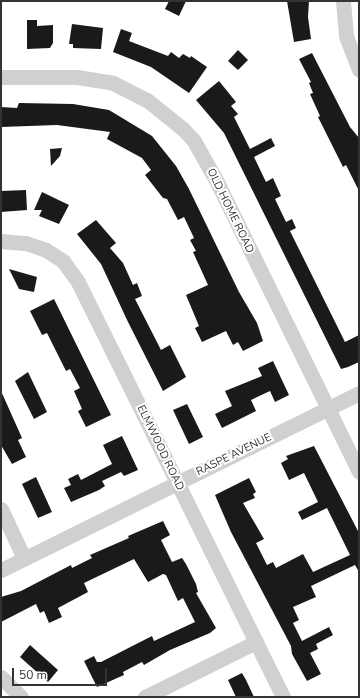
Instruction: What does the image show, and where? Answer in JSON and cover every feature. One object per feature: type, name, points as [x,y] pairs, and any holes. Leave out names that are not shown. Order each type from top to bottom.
[{"type":"street","points":[[343,1],[346,36],[359,70]]},
{"type":"street","name":"OLD HOME ROAD","points":[[1,77],[77,77],[113,83],[147,100],[183,129],[194,141],[217,182],[359,472]]},
{"type":"street","name":"ELMWOOD ROAD","points":[[1,241],[26,243],[46,250],[63,261],[70,269],[89,304],[282,697]]},
{"type":"street","name":"RASPE AVENUE","points":[[1,570],[359,393]]},
{"type":"street","points":[[1,509],[24,558]]},
{"type":"street","points":[[145,697],[256,642]]},
{"type":"street","points":[[1,677],[21,697]]},
{"type":"building","points":[[169,1],[186,1],[179,16],[165,9]]},
{"type":"building","points":[[287,1],[309,1],[308,17],[311,39],[294,42]]},
{"type":"building","points":[[27,20],[37,20],[37,26],[53,25],[53,43],[50,48],[27,49]]},
{"type":"building","points":[[72,24],[103,28],[101,49],[73,48],[73,44],[69,44]]},
{"type":"building","points":[[121,29],[132,33],[129,41],[168,56],[171,52],[179,58],[183,54],[190,58],[191,56],[207,67],[189,93],[151,67],[113,52]]},
{"type":"building","points":[[238,50],[248,60],[238,70],[228,61]]},
{"type":"building","points":[[312,53],[350,127],[359,138],[359,191],[346,165],[343,167],[318,117],[320,116],[310,94],[313,93],[309,83],[311,82],[299,59]]},
{"type":"building","points":[[219,81],[236,102],[231,106],[238,114],[234,117],[250,149],[271,138],[275,146],[254,157],[266,182],[273,178],[281,196],[275,199],[286,222],[292,219],[296,228],[290,231],[345,342],[359,335],[359,362],[341,369],[224,133],[196,100]]},
{"type":"building","points":[[19,103],[73,104],[109,110],[152,136],[176,166],[189,189],[239,292],[257,323],[263,341],[243,351],[238,342],[233,345],[226,331],[202,342],[195,328],[199,326],[186,295],[208,285],[193,252],[196,251],[190,240],[194,238],[184,217],[178,220],[167,199],[163,198],[145,175],[151,170],[142,158],[107,139],[110,132],[57,125],[1,127],[1,107],[17,108]]},
{"type":"building","points":[[62,148],[60,156],[51,166],[50,149]]},
{"type":"building","points":[[26,190],[27,210],[1,212],[1,191]]},
{"type":"building","points":[[42,192],[69,205],[59,224],[39,216],[42,210],[34,210]]},
{"type":"building","points":[[96,220],[116,243],[110,248],[123,263],[133,285],[137,283],[142,296],[135,299],[161,350],[170,345],[186,377],[163,391],[101,264],[77,234]]},
{"type":"building","points":[[9,269],[37,277],[34,292],[19,289]]},
{"type":"building","points":[[54,299],[111,415],[86,427],[78,411],[82,409],[74,391],[80,388],[70,369],[66,371],[47,333],[42,335],[30,311]]},
{"type":"building","points":[[273,361],[289,395],[275,402],[270,391],[251,400],[256,411],[222,428],[215,414],[232,406],[225,391],[262,376],[258,368]]},
{"type":"building","points":[[28,372],[47,412],[34,419],[15,381]]},
{"type":"building","points":[[1,391],[22,438],[18,440],[26,457],[12,464],[1,445]]},
{"type":"building","points":[[187,404],[203,437],[189,444],[173,410]]},
{"type":"building","points":[[122,436],[138,470],[124,476],[121,472],[102,481],[105,486],[71,502],[64,488],[71,485],[68,479],[78,474],[81,480],[112,464],[103,445]]},
{"type":"building","points":[[314,446],[359,533],[359,572],[355,565],[311,586],[316,597],[293,607],[299,620],[293,623],[302,641],[329,627],[333,635],[316,644],[318,649],[310,653],[321,674],[307,681],[292,654],[291,646],[231,532],[215,495],[249,478],[256,492],[253,494],[255,498],[243,503],[264,539],[256,543],[267,565],[273,562],[276,568],[303,554],[313,572],[350,555],[327,508],[302,520],[298,512],[318,502],[304,473],[289,480],[281,463],[288,459],[286,456]]},
{"type":"building","points":[[36,477],[52,512],[38,518],[22,484]]},
{"type":"building","points":[[163,521],[170,535],[161,540],[172,562],[182,558],[186,564],[196,584],[198,592],[196,593],[216,628],[210,633],[170,650],[144,665],[142,662],[123,672],[124,675],[97,687],[84,661],[94,656],[97,662],[101,662],[152,636],[154,641],[195,622],[183,598],[178,601],[166,575],[163,574],[148,582],[134,559],[84,583],[88,592],[58,608],[62,617],[49,623],[44,611],[40,613],[36,604],[1,622],[1,597],[21,591],[71,565],[72,568],[92,558],[90,555]]},
{"type":"building","points":[[30,645],[58,670],[48,682],[20,657]]},
{"type":"building","points":[[242,673],[254,697],[236,697],[228,680]]}]
